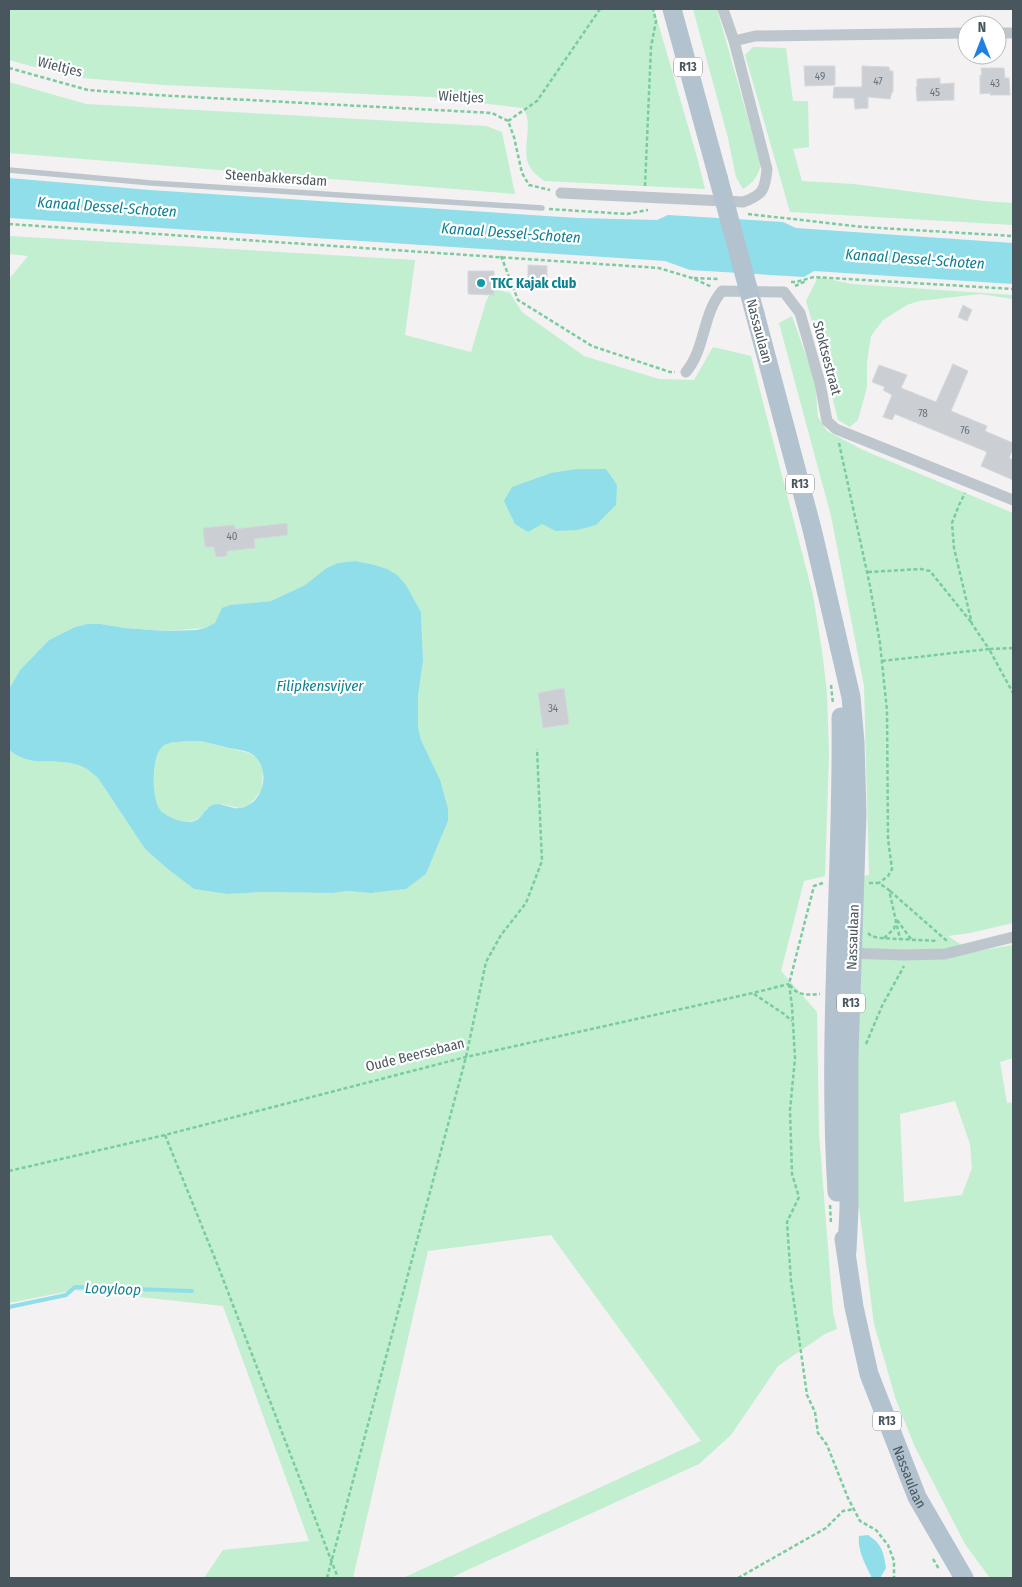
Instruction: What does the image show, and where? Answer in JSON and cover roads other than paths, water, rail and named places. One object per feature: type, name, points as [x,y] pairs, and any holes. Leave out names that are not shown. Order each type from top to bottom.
[{"type":"main road","name":"Nassaulaan","points":[[672,9],[812,530],[851,697],[855,742],[857,814],[845,952],[833,1053],[834,1132],[838,1210],[847,1251],[854,1307],[869,1374],[917,1498],[964,1578]]},
{"type":"street","points":[[561,193],[743,202],[755,198],[766,186],[768,169],[734,41],[723,9]]},
{"type":"street","points":[[734,41],[755,36],[957,33]]},
{"type":"street","name":"Stoktsestraat","points":[[686,372],[695,361],[714,300],[722,291],[784,292],[800,314],[820,383],[828,421],[836,429],[1013,500]]},
{"type":"street","points":[[845,952],[904,956],[945,954],[1013,938]]},
{"type":"lane","name":"Steenbakkersdam","points":[[9,170],[151,182],[542,208]]},
{"type":"water","name":"Kanaal Dessel-Schoten","points":[[9,178],[150,190],[578,218],[657,220],[668,215],[783,222],[796,228],[1013,243],[1013,284],[814,271],[804,277],[690,270],[665,261],[9,218]]},
{"type":"water","points":[[577,469],[606,469],[617,485],[616,505],[596,525],[577,530],[556,531],[542,524],[528,532],[515,524],[504,501],[512,487],[551,473]]},
{"type":"water","name":"Filipkensvijver","points":[[355,561],[387,569],[397,575],[406,585],[421,612],[423,661],[418,696],[418,728],[421,740],[440,780],[448,808],[448,821],[426,874],[406,889],[371,893],[347,891],[333,893],[263,892],[227,894],[194,889],[145,849],[98,778],[89,770],[69,763],[26,759],[9,750],[9,689],[20,670],[49,640],[75,627],[87,624],[165,631],[205,628],[215,623],[222,608],[230,605],[271,601],[305,585],[327,568],[338,563]],"holes":[[[200,741],[248,752],[257,758],[263,772],[262,788],[255,800],[248,806],[234,808],[219,804],[213,805],[195,821],[176,820],[161,811],[155,798],[154,768],[156,759],[159,751],[166,744]]]},
{"type":"water","points":[[868,1535],[879,1545],[883,1553],[886,1568],[880,1578],[872,1578],[861,1552],[859,1536]]},
{"type":"waterway","name":"Looyloop","points":[[9,1307],[66,1295],[75,1287],[192,1291]]},
{"type":"place","name":"TKC Kajak club","points":[[481,283]]}]
